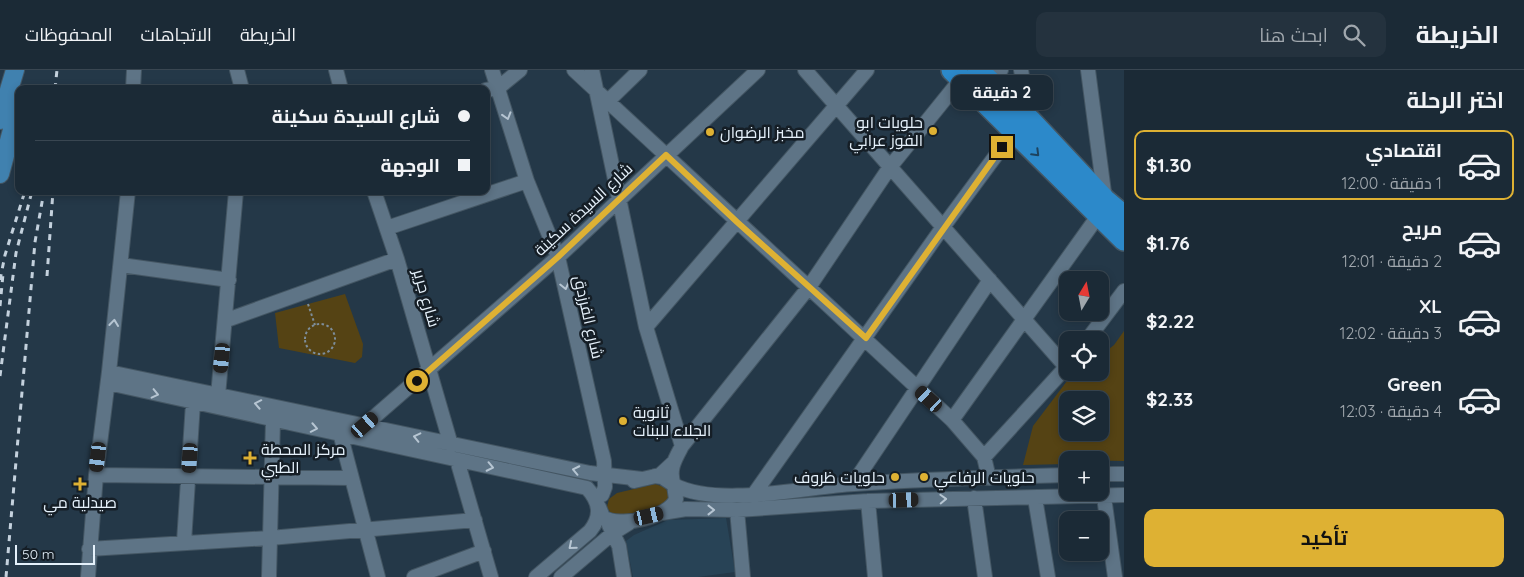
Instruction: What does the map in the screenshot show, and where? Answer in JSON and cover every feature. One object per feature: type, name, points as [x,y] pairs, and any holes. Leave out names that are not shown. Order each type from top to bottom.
[{"type":"highway","points":[[975,73],[1022,126],[1102,208],[1124,240]]},
{"type":"highway","points":[[1102,208],[1124,216]]},
{"type":"main road","points":[[15,70],[16,85]]},
{"type":"main road","points":[[22,85],[28,70]]},
{"type":"main road","points":[[0,120],[15,99]]},
{"type":"main road","points":[[0,174],[15,105]]},
{"type":"street","points":[[5,70],[15,92]]},
{"type":"street","points":[[133,85],[134,70]]},
{"type":"street","points":[[237,70],[241,85]]},
{"type":"street","points":[[336,70],[340,85]]},
{"type":"street","name":"شارع الفرزدق","points":[[492,70],[492,89],[558,257],[604,461],[605,476],[601,513],[597,523],[536,577]]},
{"type":"street","points":[[492,89],[520,70]]},
{"type":"street","points":[[574,70],[737,222],[866,338],[917,389],[952,420],[984,457],[989,478]]},
{"type":"street","points":[[592,70],[646,328],[682,446]]},
{"type":"street","points":[[607,102],[640,70]]},
{"type":"street","name":"شارع السيدة سكينة","points":[[365,425],[558,257],[758,70]]},
{"type":"street","points":[[805,70],[1059,357]]},
{"type":"street","points":[[646,328],[867,70]]},
{"type":"street","points":[[754,494],[943,227],[1022,126],[1021,70]]},
{"type":"street","points":[[952,420],[1102,208],[1088,70]]},
{"type":"street","points":[[601,513],[616,523],[633,521],[670,510],[676,499],[670,473],[682,446],[809,287],[890,167],[975,73]]},
{"type":"street","points":[[490,193],[527,181]]},
{"type":"street","points":[[88,577],[88,549],[109,378],[128,195]]},
{"type":"street","points":[[218,396],[227,320],[236,195]]},
{"type":"street","name":"شارع جرير","points":[[375,195],[397,259],[451,445]]},
{"type":"street","points":[[387,228],[485,195]]},
{"type":"street","points":[[227,320],[397,259]]},
{"type":"street","points":[[121,265],[230,280]]},
{"type":"street","points":[[853,484],[990,280]]},
{"type":"street","points":[[1094,331],[1124,291]]},
{"type":"street","points":[[984,457],[1059,375]]},
{"type":"street","points":[[109,378],[218,396],[365,425],[451,445],[605,476],[624,479],[662,477],[685,491],[700,493],[754,494],[853,484],[1059,475]]},
{"type":"street","points":[[109,378],[193,403],[581,486],[592,494],[616,539],[624,577]]},
{"type":"street","points":[[184,542],[193,403]]},
{"type":"street","points":[[269,577],[270,478],[273,420]]},
{"type":"street","points":[[340,433],[350,478],[378,577]]},
{"type":"street","points":[[457,460],[491,577]]},
{"type":"street","points":[[604,461],[608,470],[624,479]]},
{"type":"street","points":[[602,495],[614,485],[664,473],[674,461]]},
{"type":"street","points":[[1109,474],[1124,474]]},
{"type":"street","points":[[96,475],[350,478]]},
{"type":"street","points":[[1109,496],[1124,495]]},
{"type":"street","points":[[662,513],[686,509],[737,510],[868,501],[1059,497]]},
{"type":"street","points":[[974,498],[985,577]]},
{"type":"street","points":[[1035,498],[1048,577]]},
{"type":"street","points":[[868,501],[875,577]]},
{"type":"street","points":[[1105,501],[1115,577]]},
{"type":"street","points":[[737,510],[743,577]]},
{"type":"street","points":[[88,549],[270,538],[475,520]]},
{"type":"street","points":[[562,577],[616,539],[633,521]]},
{"type":"street","points":[[414,577],[484,551]]},
{"type":"path","points":[[304,292],[315,325]]},
{"type":"path","points":[[315,325],[327,325],[334,332],[334,347],[326,353],[312,352],[306,344],[306,333],[315,325]]},
{"type":"shaded area","points":[[345,294],[363,344],[362,357],[355,363],[279,348],[275,313]]},
{"type":"shaded area","points":[[1124,331],[1124,461],[1109,461],[1109,451],[1059,451],[1059,464],[1023,465],[1033,426],[1059,392],[1059,441],[1109,441],[1109,391],[1059,391],[1067,381],[1109,381],[1109,349]]},
{"type":"shaded area","points":[[655,484],[664,487],[669,493],[667,501],[643,511],[627,514],[616,515],[609,511],[607,507],[609,499],[617,493]]},
{"type":"shaded area","points":[[726,518],[735,572],[698,577],[633,577],[626,541],[634,535],[668,520]]},
{"type":"railway","points":[[55,85],[57,70]]},
{"type":"railway","points":[[0,280],[5,255],[24,195]]},
{"type":"railway","points":[[0,376],[16,253],[31,195]]},
{"type":"railway","points":[[6,577],[35,242],[43,195]]},
{"type":"railway","points":[[47,276],[53,195]]},
{"type":"railway","points":[[0,306],[3,274]]},
{"type":"place","name":"حلويات ابو الفوز عرابي","points":[[933,131]]},
{"type":"place","name":"مخبز الرضوان","points":[[710,132]]},
{"type":"place","name":"ثانوية الجلاء للبنات","points":[[623,421]]},
{"type":"place","name":"مركز المحطة الطبي","points":[[250,458]]},
{"type":"place","name":"حلويات ظروف","points":[[895,477]]},
{"type":"place","name":"حلويات الرفاعي","points":[[924,477]]},
{"type":"place","name":"صيدلية مي","points":[[80,484]]},
{"type":"route","points":[[417,381],[558,257],[666,155],[737,222],[866,338],[943,227],[1002,147]]}]
